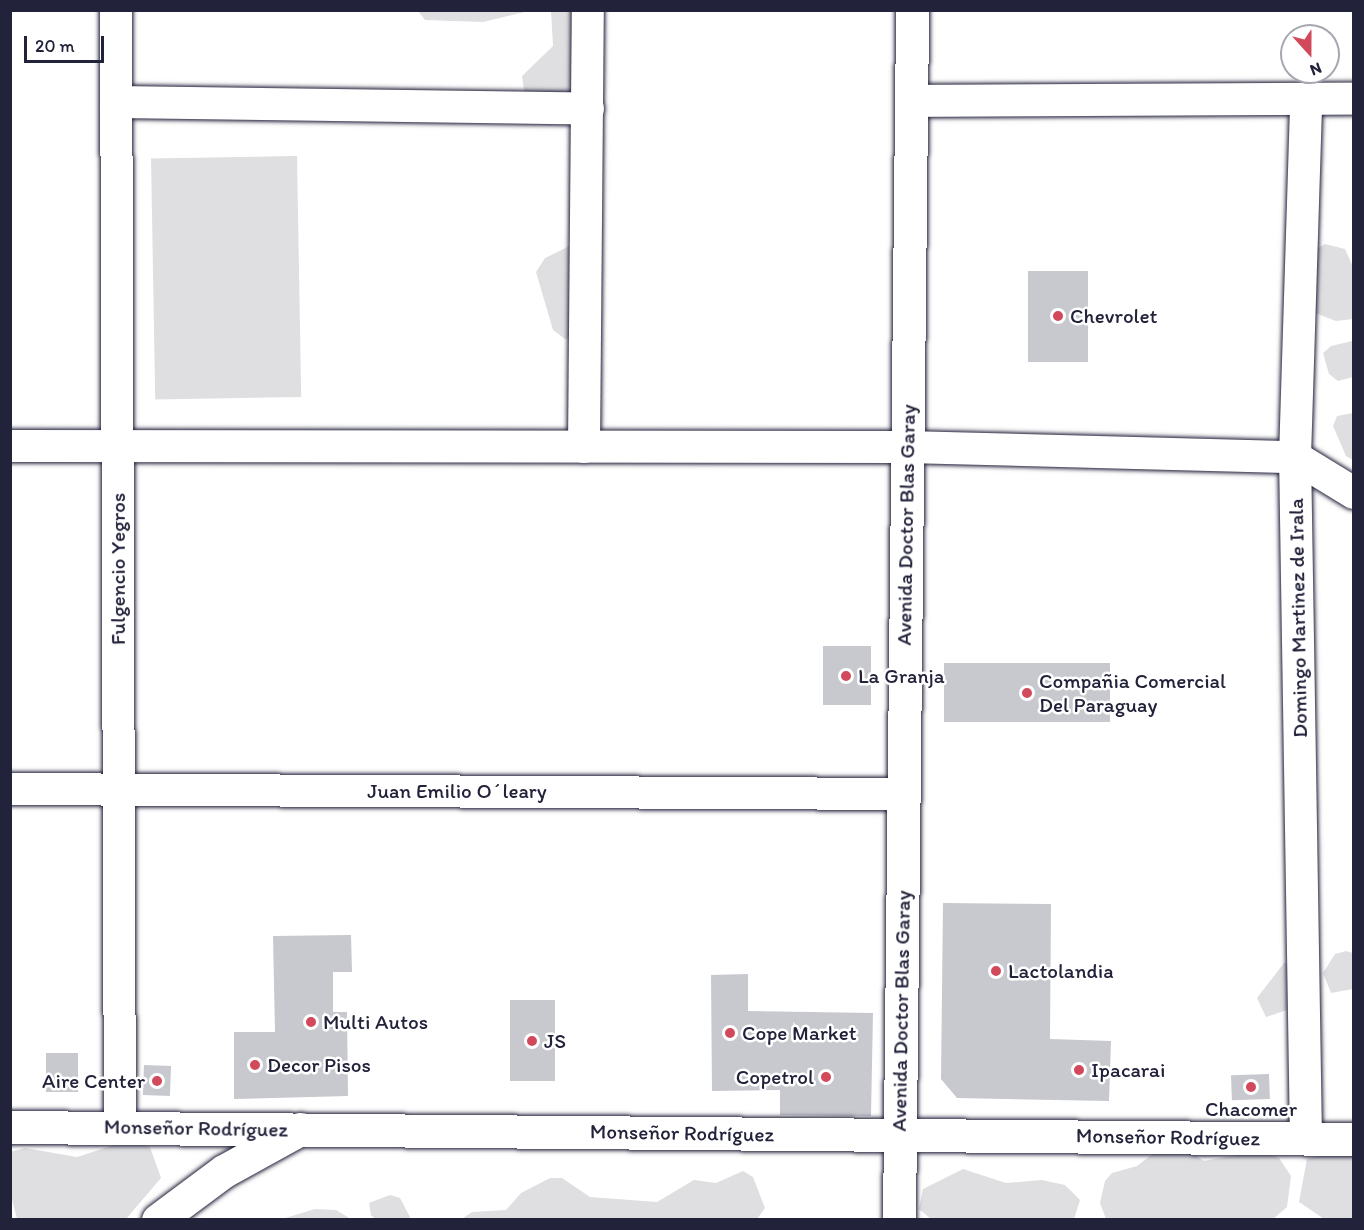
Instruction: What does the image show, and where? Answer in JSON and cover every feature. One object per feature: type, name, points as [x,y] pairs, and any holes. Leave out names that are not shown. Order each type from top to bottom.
[{"type":"main road","name":"Avenida Doctor Blas Garay","points":[[899,1220],[912,10]]},
{"type":"main road","name":"Monseñor Rodríguez","points":[[10,1127],[1353,1139]]},
{"type":"main road","points":[[158,1220],[224,1171],[300,1129]]},
{"type":"street","name":"Fulgencio Yegros","points":[[116,10],[120,1128]]},
{"type":"street","points":[[584,447],[588,10]]},
{"type":"street","name":"Domingo Martinez de Irala","points":[[1306,98],[1295,457],[1306,1139]]},
{"type":"street","points":[[911,101],[1353,99]]},
{"type":"street","points":[[116,102],[588,109]]},
{"type":"street","points":[[10,446],[907,447],[1295,457],[1353,493]]},
{"type":"street","name":"Juan Emilio O´leary","points":[[10,789],[904,794]]},
{"type":"shaded area","points":[[418,11],[529,11],[483,22],[425,20]]},
{"type":"shaded area","points":[[551,11],[576,11],[582,67],[570,98],[525,98],[522,76],[553,46]]},
{"type":"shaded area","points":[[297,156],[301,397],[155,400],[151,159]]},
{"type":"shaded area","points":[[582,240],[574,337],[565,339],[553,330],[536,272],[545,258]]},
{"type":"shaded area","points":[[1325,244],[1345,249],[1353,267],[1353,319],[1336,321],[1315,313],[1316,249]]},
{"type":"shaded area","points":[[1352,341],[1353,377],[1338,381],[1329,374],[1323,353],[1331,346]]},
{"type":"shaded area","points":[[1354,413],[1353,460],[1346,456],[1333,426],[1337,416]]},
{"type":"shaded area","points":[[1346,951],[1353,953],[1353,989],[1331,993],[1323,973],[1335,954]]},
{"type":"shaded area","points":[[1294,962],[1299,991],[1287,1010],[1266,1017],[1257,998],[1284,963]]},
{"type":"shaded area","points":[[130,1140],[150,1147],[161,1178],[126,1219],[17,1219],[11,1196],[10,1152],[25,1148],[77,1157]]},
{"type":"shaded area","points":[[1353,1145],[1353,1219],[1324,1219],[1299,1202],[1307,1159]]},
{"type":"shaded area","points":[[1163,1146],[1184,1148],[1204,1161],[1259,1151],[1279,1158],[1291,1176],[1287,1207],[1273,1219],[1106,1219],[1100,1203],[1105,1181],[1112,1173],[1137,1166]]},
{"type":"shaded area","points":[[963,1169],[1006,1183],[1042,1180],[1065,1185],[1080,1200],[1074,1219],[931,1219],[919,1209],[923,1189]]},
{"type":"shaded area","points":[[743,1171],[753,1177],[765,1208],[757,1219],[462,1219],[472,1212],[506,1210],[521,1193],[550,1178],[562,1178],[590,1197],[657,1202],[694,1180],[716,1183]]},
{"type":"shaded area","points":[[390,1195],[400,1198],[411,1219],[375,1219],[371,1215],[369,1203]]},
{"type":"shaded area","points":[[315,1209],[336,1210],[351,1219],[282,1219]]},
{"type":"building","name":"Chevrolet","points":[[1028,271],[1088,271],[1088,362],[1028,362]]},
{"type":"building","name":"La Granja","points":[[823,646],[871,646],[871,705],[823,705]]},
{"type":"building","name":"Compañia Comercial Del Paraguay","points":[[944,663],[1110,663],[1110,722],[944,722]]},
{"type":"building","name":"Lactolandia","points":[[943,903],[1051,904],[1050,1039],[1111,1041],[1109,1101],[957,1098],[941,1079]]},
{"type":"building","name":"Multi Autos","points":[[351,935],[352,972],[333,972],[333,1012],[347,1012],[348,1096],[234,1099],[234,1032],[275,1032],[273,936]]},
{"type":"building","points":[[748,974],[748,1011],[873,1013],[871,1116],[780,1115],[780,1090],[712,1091],[711,975]]},
{"type":"building","name":"JS","points":[[510,1000],[555,1000],[555,1081],[510,1081]]},
{"type":"building","points":[[46,1053],[78,1053],[78,1092],[46,1092]]},
{"type":"building","name":"Aire Center","points":[[144,1065],[171,1066],[170,1096],[143,1095]]},
{"type":"building","name":"Chacomer","points":[[1269,1074],[1270,1099],[1232,1100],[1231,1075]]},
{"type":"place","name":"Chevrolet","points":[[1058,316]]},
{"type":"place","name":"La Granja","points":[[846,676]]},
{"type":"place","name":"Compañia Comercial Del Paraguay","points":[[1027,693]]},
{"type":"place","name":"Lactolandia","points":[[996,971]]},
{"type":"place","name":"Multi Autos","points":[[311,1022]]},
{"type":"place","name":"Cope Market","points":[[730,1033]]},
{"type":"place","name":"JS","points":[[532,1041]]},
{"type":"place","name":"Decor Pisos","points":[[255,1065]]},
{"type":"place","name":"Ipacarai","points":[[1079,1070]]},
{"type":"place","name":"Copetrol","points":[[826,1077]]},
{"type":"place","name":"Aire Center","points":[[157,1081]]},
{"type":"place","name":"Chacomer","points":[[1251,1087]]}]
